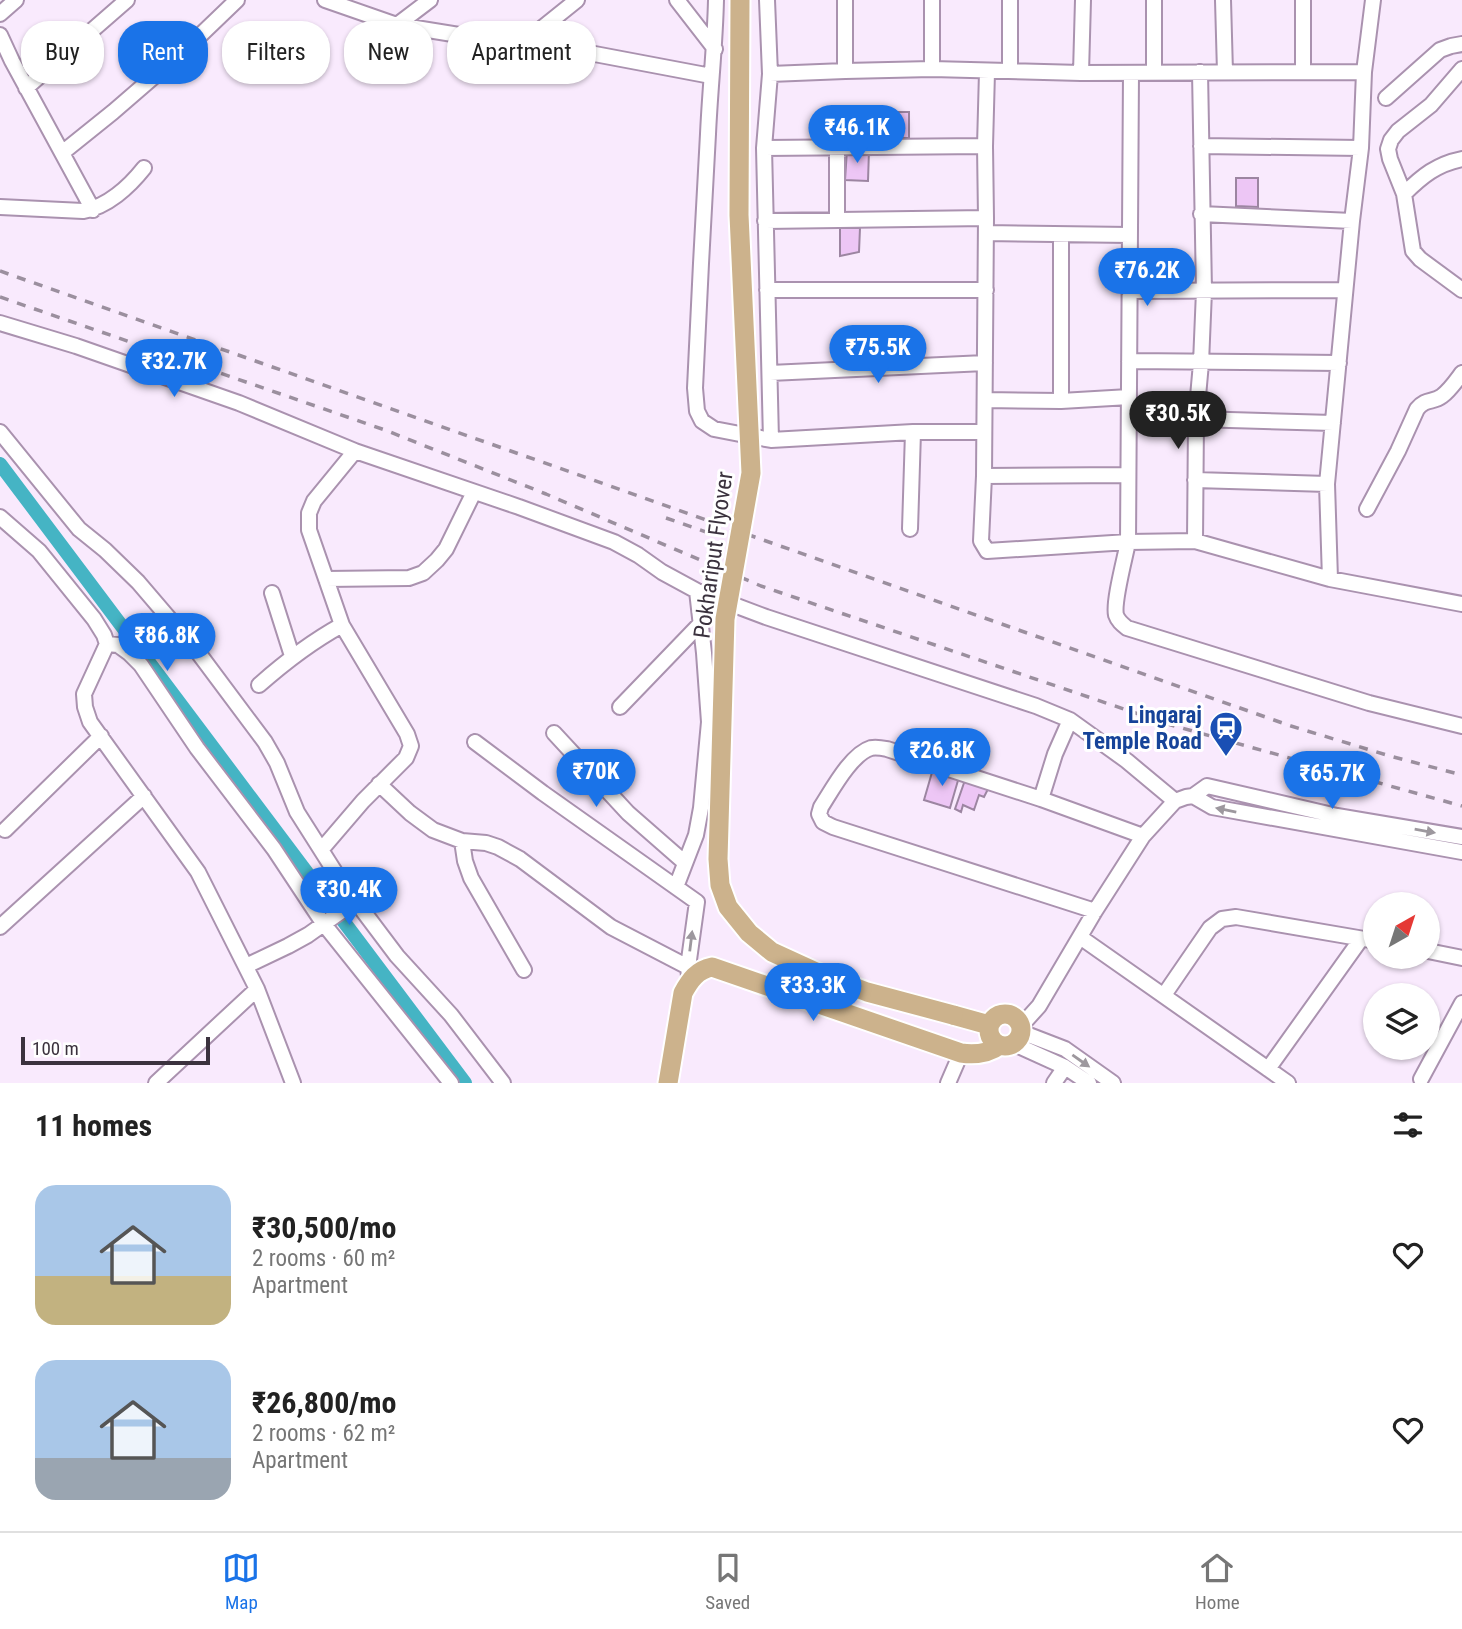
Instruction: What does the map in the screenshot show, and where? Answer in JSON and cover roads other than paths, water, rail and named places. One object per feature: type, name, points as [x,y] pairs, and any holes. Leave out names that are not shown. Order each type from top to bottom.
[{"type":"main road","name":"Pokhariput Flyover","points":[[740,0],[739,215],[751,473],[725,618],[718,859],[720,886],[728,908],[749,933],[772,952],[867,992],[989,1025]]},
{"type":"main road","points":[[668,1083],[682,993],[689,974],[712,967],[961,1054],[986,1053],[1014,1037]]},
{"type":"main road","points":[[1005,1014],[1015,1018],[1014,1037],[992,1040],[989,1025],[995,1017],[1005,1014]]},
{"type":"street","points":[[0,14],[16,0]]},
{"type":"street","points":[[26,88],[127,0]]},
{"type":"street","points":[[62,153],[187,48],[237,0]]},
{"type":"street","points":[[325,0],[388,21]]},
{"type":"street","points":[[401,21],[430,0]]},
{"type":"street","points":[[551,21],[577,0]]},
{"type":"street","points":[[677,0],[715,48]]},
{"type":"street","points":[[716,0],[695,388],[697,411],[702,421],[714,429],[771,440],[913,432],[984,432]]},
{"type":"street","points":[[767,0],[769,75],[764,149],[771,440]]},
{"type":"street","points":[[845,0],[845,71]]},
{"type":"street","points":[[932,0],[932,69]]},
{"type":"street","points":[[1010,0],[1010,71]]},
{"type":"street","points":[[1081,73],[1083,0]]},
{"type":"street","points":[[1154,0],[1154,73]]},
{"type":"street","points":[[1223,0],[1225,72]]},
{"type":"street","points":[[1303,0],[1303,72]]},
{"type":"street","points":[[1330,579],[1327,484],[1361,148],[1364,72],[1373,0]]},
{"type":"street","points":[[0,34],[26,88],[93,209]]},
{"type":"street","points":[[1386,98],[1440,50],[1462,44]]},
{"type":"street","points":[[596,54],[711,76]]},
{"type":"street","points":[[769,75],[932,69],[1081,73],[1364,72]]},
{"type":"street","points":[[1462,69],[1431,105],[1398,131],[1388,149],[1404,194],[1413,251],[1462,290]]},
{"type":"street","points":[[988,72],[981,541],[987,551],[1128,542],[1195,541],[1330,579],[1462,604]]},
{"type":"street","points":[[1195,541],[1196,419],[1203,291],[1199,72]]},
{"type":"street","points":[[1131,73],[1128,542],[1116,616],[1127,628],[1369,702],[1462,726]]},
{"type":"street","points":[[764,149],[985,146]]},
{"type":"street","points":[[1201,146],[1361,148]]},
{"type":"street","points":[[837,148],[837,219]]},
{"type":"street","points":[[1404,194],[1431,169],[1462,159]]},
{"type":"street","points":[[0,207],[83,211],[93,209],[102,206],[135,179],[144,168]]},
{"type":"street","points":[[1201,214],[1352,221]]},
{"type":"street","points":[[765,221],[837,219],[986,226],[1061,235],[1130,235]]},
{"type":"street","points":[[1061,235],[1061,401]]},
{"type":"street","points":[[767,290],[986,290]]},
{"type":"street","points":[[1129,291],[1345,290]]},
{"type":"street","points":[[0,323],[76,346],[239,403],[355,451],[614,542],[697,591],[779,621],[1037,706],[1070,720],[1127,761],[1175,801]]},
{"type":"street","points":[[1129,360],[1339,363]]},
{"type":"street","points":[[770,373],[985,363]]},
{"type":"street","points":[[1367,509],[1417,409],[1422,403],[1444,395],[1462,373]]},
{"type":"street","points":[[985,401],[1061,401],[1129,397]]},
{"type":"street","points":[[1196,419],[1332,423]]},
{"type":"street","points":[[0,432],[79,529],[138,582],[205,662],[265,742],[277,763],[297,813],[355,902],[397,956],[451,1015],[503,1083]]},
{"type":"street","points":[[910,529],[913,432]]},
{"type":"street","points":[[321,850],[379,784],[406,758],[411,746],[407,734],[342,625],[309,530],[309,513],[314,501],[355,451]]},
{"type":"street","points":[[984,476],[1128,475]]},
{"type":"street","points":[[1195,480],[1327,484]]},
{"type":"street","points":[[326,579],[409,578],[422,573],[437,561],[446,549],[474,492]]},
{"type":"street","points":[[0,516],[39,551],[104,635],[107,644],[84,694],[90,722],[198,872],[257,989],[292,1083]]},
{"type":"street","points":[[676,887],[696,835],[709,722],[697,591]]},
{"type":"street","points":[[272,593],[292,656]]},
{"type":"street","points":[[620,706],[701,623]]},
{"type":"street","points":[[259,685],[292,656],[317,638],[342,625]]},
{"type":"street","points":[[107,644],[118,645],[141,665],[197,748],[274,849],[324,923],[450,1083]]},
{"type":"street","points":[[1041,799],[1055,754],[1070,720]]},
{"type":"street","points":[[554,733],[628,813],[684,862]]},
{"type":"street","points":[[5,830],[101,736]]},
{"type":"street","points":[[379,784],[433,831],[462,841],[486,843],[520,859],[611,927],[689,974],[697,902],[475,742]]},
{"type":"street","points":[[1096,911],[833,827],[823,822],[819,814],[821,807],[850,765],[861,754],[872,748],[887,749],[1041,799],[1143,836]]},
{"type":"street","points":[[1014,1037],[1039,1006],[1143,836],[1175,801],[1193,796],[1207,786],[1337,816],[1462,837]]},
{"type":"street","points":[[0,927],[144,796]]},
{"type":"street","points":[[1193,796],[1212,807],[1462,852]]},
{"type":"street","points":[[462,841],[471,878],[524,970]]},
{"type":"street","points":[[246,966],[308,935],[355,902]]},
{"type":"street","points":[[1164,995],[1210,928],[1222,919],[1236,917],[1363,939]]},
{"type":"street","points":[[1080,937],[1288,1083]]},
{"type":"street","points":[[1268,1069],[1363,946]]},
{"type":"street","points":[[1440,953],[1462,958]]},
{"type":"street","points":[[156,1083],[257,989]]},
{"type":"street","points":[[1421,1079],[1462,1003]]},
{"type":"street","points":[[1014,1037],[1048,1042],[1065,1049],[1113,1083]]},
{"type":"street","points":[[1014,1037],[1089,1083]]},
{"type":"street","points":[[948,1083],[961,1054]]},
{"type":"street","points":[[1054,1083],[1065,1067]]},
{"type":"waterway","points":[[0,464],[465,1083]]},
{"type":"railway","points":[[0,271],[1291,726],[1462,775]]},
{"type":"railway","points":[[0,297],[385,430],[546,494],[761,586],[1171,725],[1462,806]]},
{"type":"railway","points":[[666,518],[712,534]]},
{"type":"place","name":"Lingaraj Temple Road","points":[[1226,758]]}]
